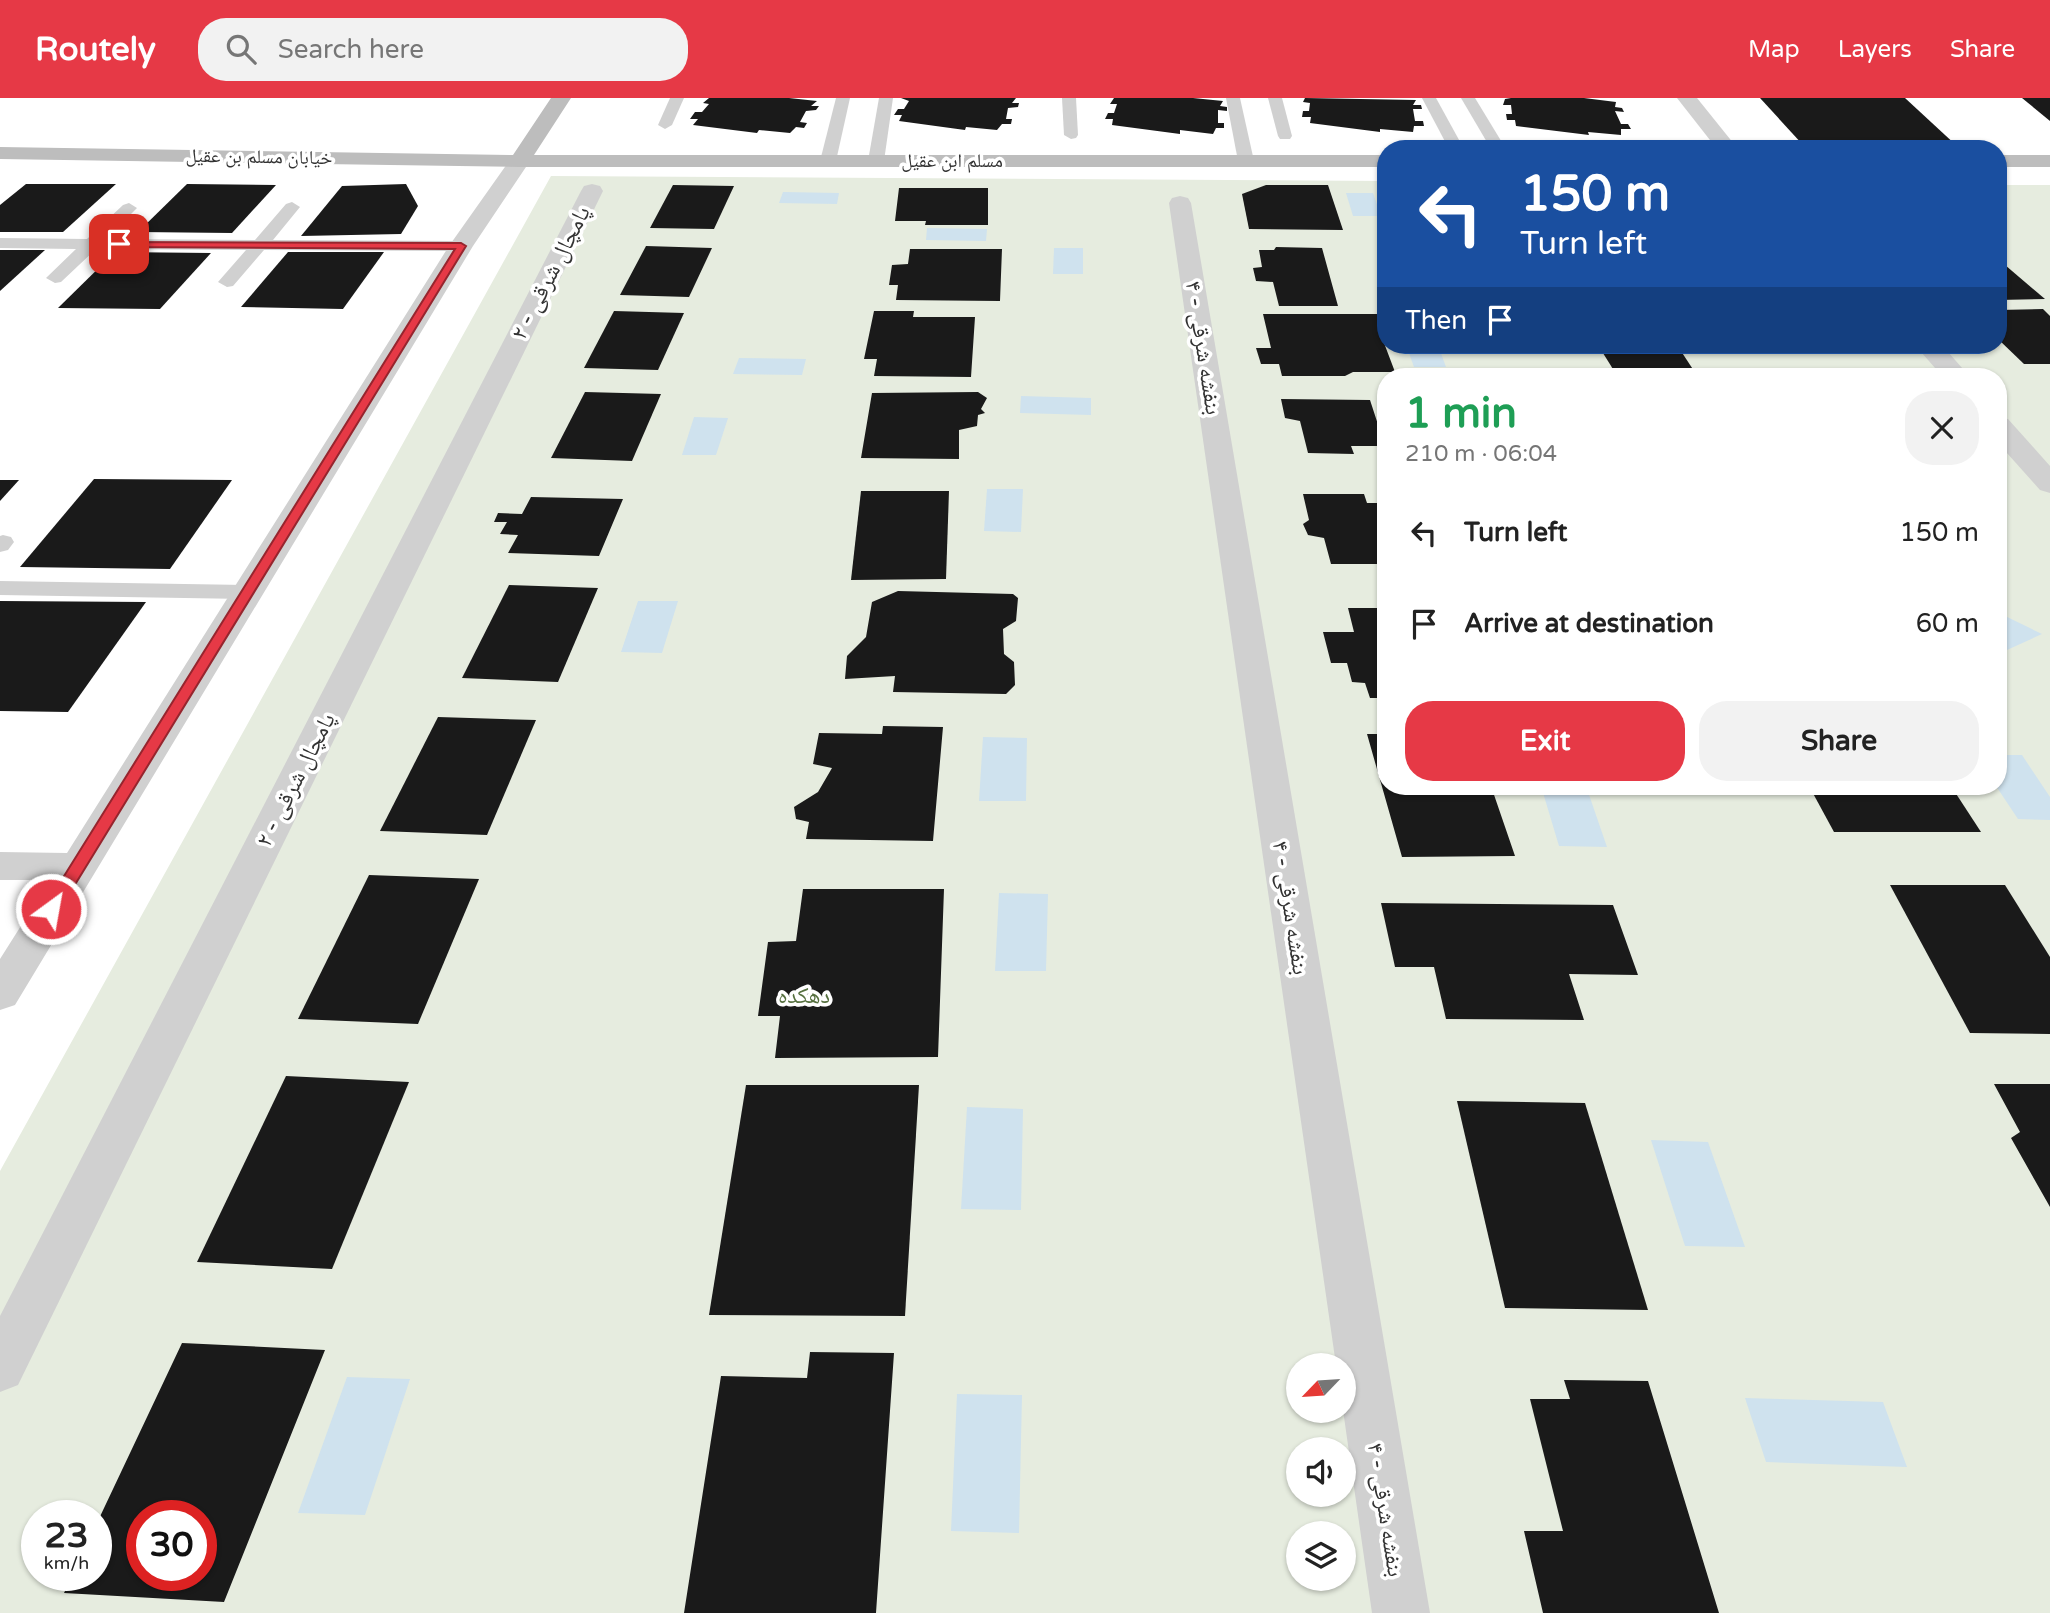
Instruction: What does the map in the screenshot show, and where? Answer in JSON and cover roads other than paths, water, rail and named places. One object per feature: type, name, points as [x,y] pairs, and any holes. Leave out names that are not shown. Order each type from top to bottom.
[{"type":"street","points":[[0,994],[461,246],[561,98]]},
{"type":"street","points":[[1687,98],[1721,140]]},
{"type":"street","name":"خیابان مسلم بن عقیل","points":[[0,153],[519,161]]},
{"type":"street","name":"مسلم ابن عقیل","points":[[519,161],[1377,161]]},
{"type":"street","points":[[2007,161],[2050,161]]},
{"type":"street","name":"پامچال شرقی - ۲","points":[[0,1368],[592,191]]},
{"type":"street","name":"بنفشه شرقی - ۴","points":[[1180,203],[1401,1613]]},
{"type":"street","points":[[1936,354],[1949,368]]},
{"type":"street","points":[[2007,435],[2050,484]]},
{"type":"street","points":[[0,866],[77,867]]},
{"type":"lane","points":[[665,125],[677,98]]},
{"type":"lane","points":[[828,161],[843,98]]},
{"type":"lane","points":[[876,161],[886,98]]},
{"type":"lane","points":[[1069,98],[1071,135]]},
{"type":"lane","points":[[1233,98],[1246,161]]},
{"type":"lane","points":[[1275,98],[1286,136]]},
{"type":"lane","points":[[1429,98],[1452,140]]},
{"type":"lane","points":[[1468,98],[1494,140]]},
{"type":"lane","points":[[227,282],[292,206]]},
{"type":"lane","points":[[55,278],[129,208]]},
{"type":"lane","points":[[0,243],[461,246]]},
{"type":"lane","points":[[0,588],[246,592]]},
{"type":"water","points":[[783,192],[839,193],[837,204],[779,203]]},
{"type":"water","points":[[1346,193],[1373,193],[1377,216],[1353,216]]},
{"type":"water","points":[[927,228],[987,229],[986,241],[926,240]]},
{"type":"water","points":[[1054,248],[1083,248],[1083,274],[1053,274]]},
{"type":"water","points":[[1409,354],[1441,354],[1446,367],[1414,367]]},
{"type":"water","points":[[739,358],[806,359],[802,375],[733,374]]},
{"type":"water","points":[[1021,396],[1091,398],[1091,415],[1020,413]]},
{"type":"water","points":[[694,417],[728,418],[716,455],[682,455]]},
{"type":"water","points":[[987,489],[1023,489],[1021,532],[984,531]]},
{"type":"water","points":[[638,601],[678,601],[662,653],[621,652]]},
{"type":"water","points":[[2007,617],[2042,634],[2007,650]]},
{"type":"water","points":[[983,737],[1027,738],[1026,801],[979,801]]},
{"type":"water","points":[[2007,755],[2022,755],[2050,797],[2050,820],[2018,819],[2002,795],[2007,795]]},
{"type":"water","points":[[1544,795],[1589,795],[1607,847],[1559,846]]},
{"type":"water","points":[[999,893],[1048,894],[1046,971],[995,971]]},
{"type":"water","points":[[967,1107],[1023,1109],[1021,1210],[961,1209]]},
{"type":"water","points":[[1651,1140],[1708,1142],[1745,1247],[1685,1246]]},
{"type":"water","points":[[347,1377],[410,1379],[365,1515],[298,1513]]},
{"type":"water","points":[[957,1394],[1022,1395],[1019,1533],[951,1531]]},
{"type":"water","points":[[1745,1398],[1883,1402],[1907,1467],[1766,1462]]},
{"type":"park label","name":"دهکده","points":[[804,996]]}]
